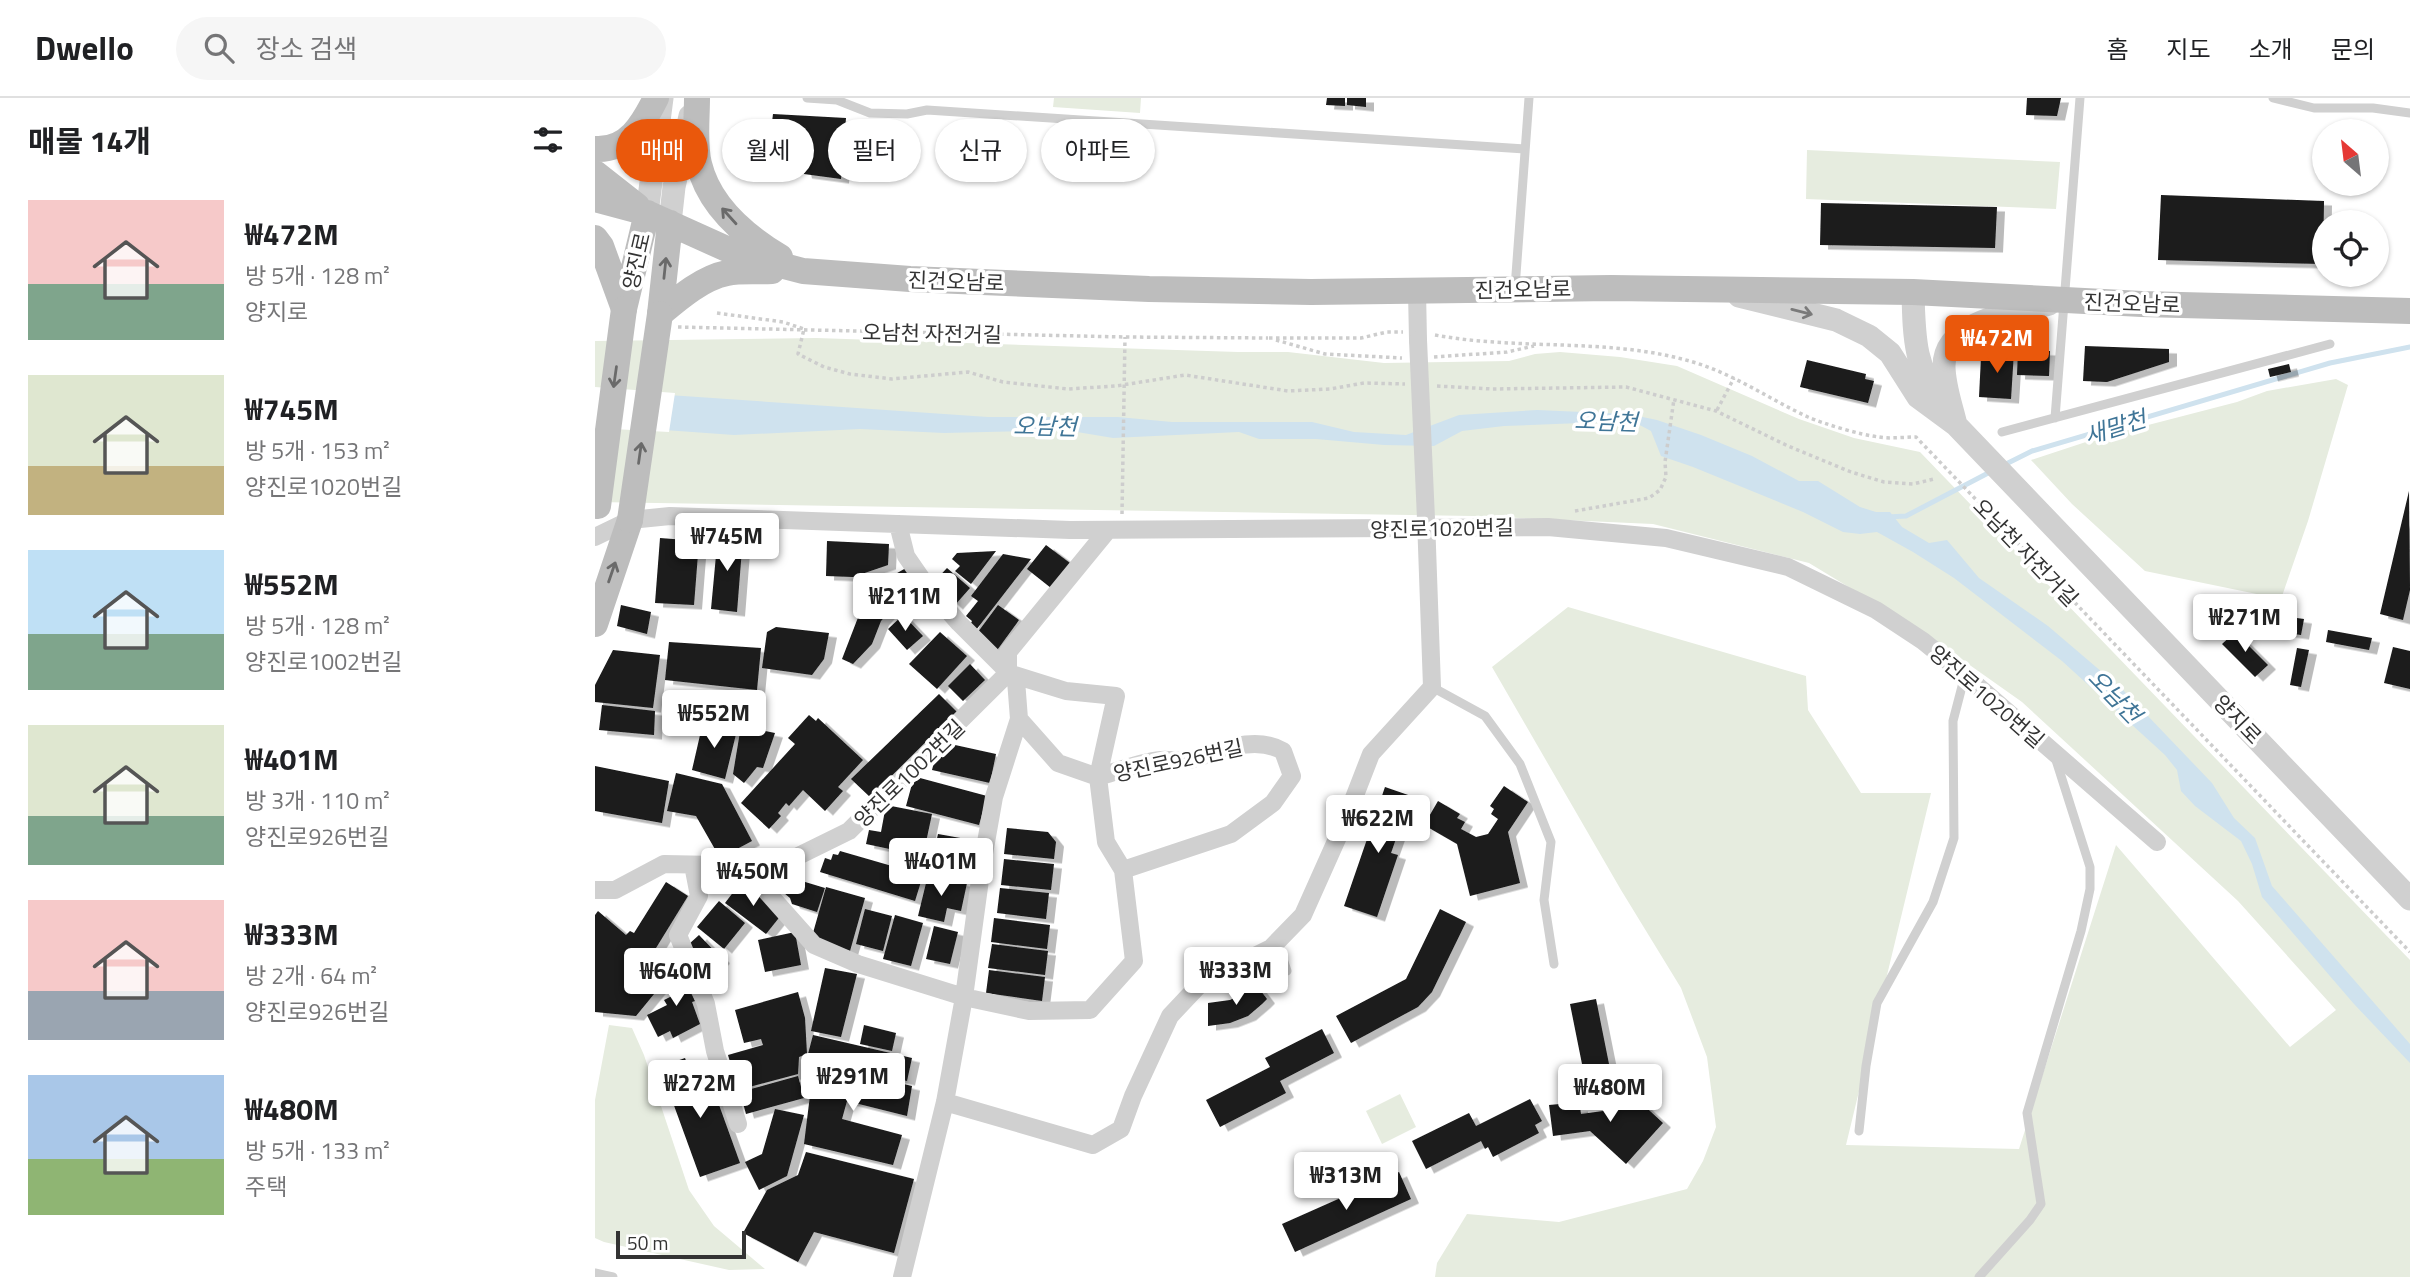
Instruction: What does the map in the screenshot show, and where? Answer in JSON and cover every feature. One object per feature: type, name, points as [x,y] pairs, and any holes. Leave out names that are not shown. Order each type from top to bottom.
[{"type":"main road","points":[[595,149],[608,150],[629,139],[646,118],[656,98]]},
{"type":"main road","points":[[695,98],[699,163],[708,189],[732,220],[754,242],[803,271]]},
{"type":"main road","name":"진건오남로","points":[[595,173],[659,218]]},
{"type":"main road","name":"진건오남로","points":[[595,199],[659,218],[738,254],[803,271],[910,279],[1149,289],[1712,289],[1913,292],[2064,300],[2410,311]]},
{"type":"main road","name":"양진로","points":[[596,511],[624,309],[659,218]]},
{"type":"main road","name":"양진로","points":[[630,520],[666,321],[659,218]]},
{"type":"main road","points":[[597,245],[624,309]]},
{"type":"main road","points":[[666,321],[681,296],[726,273],[803,271]]},
{"type":"main road","points":[[595,624],[630,520]]},
{"type":"street","points":[[659,218],[662,98]]},
{"type":"street","points":[[659,218],[674,187],[695,98]]},
{"type":"street","points":[[1712,289],[1836,320],[1869,336],[1890,353],[1918,397],[1956,425]]},
{"type":"street","points":[[945,1102],[1093,1145],[1121,1129],[1133,1096],[1170,1016],[1202,982],[1271,948],[1303,915],[1345,821],[1371,754],[1432,687],[1417,291]]},
{"type":"street","points":[[1913,292],[1915,346],[1920,366],[1943,410],[1956,425]]},
{"type":"street","points":[[1956,425],[1944,365],[1954,339],[1971,326],[1992,318],[2064,300]]},
{"type":"street","name":"양지로","points":[[1956,425],[2410,899]]},
{"type":"street","name":"양진로1020번길","points":[[630,520],[670,516],[1114,530],[1426,524],[1548,527],[1666,538],[1788,567],[1875,610],[1923,641],[1965,675],[2157,842]]},
{"type":"street","points":[[595,537],[630,520]]},
{"type":"street","points":[[898,524],[906,556],[926,585],[959,623],[1016,680],[1019,719],[995,797],[945,1102],[906,1276]]},
{"type":"street","name":"양진로1002번길","points":[[595,890],[615,890],[664,863],[742,864],[788,861],[849,831],[1008,673],[1008,652],[1114,530]]},
{"type":"street","points":[[1008,673],[1066,691],[1116,696],[1098,777]]},
{"type":"street","name":"양진로926번길","points":[[1019,719],[1058,763],[1098,777],[1160,760],[1186,760],[1242,744],[1276,747],[1283,751],[1292,776],[1273,803],[1231,834],[1123,870]]},
{"type":"street","name":"양진로926번길","points":[[742,864],[814,945],[858,964],[964,997],[1029,1011],[1090,1010],[1134,961],[1123,870],[1106,842],[1098,777]]},
{"type":"street","points":[[693,864],[699,896],[678,935],[706,1004],[715,1051],[737,1124]]},
{"type":"lane","points":[[807,98],[837,100],[870,113],[907,114],[927,110],[1525,149]]},
{"type":"lane","points":[[1514,289],[1528,98]]},
{"type":"lane","points":[[2055,418],[2080,98]]},
{"type":"lane","points":[[2276,98],[2314,108],[2373,108],[2410,113]]},
{"type":"lane","points":[[2002,432],[2330,344]]},
{"type":"lane","points":[[1859,1131],[1865,1066],[1877,1003],[1933,902],[1954,838],[1954,721],[1965,675]]},
{"type":"lane","points":[[1432,687],[1485,716],[1520,764],[1551,842],[1544,900],[1554,964]]},
{"type":"lane","points":[[1979,1277],[2041,1204],[2041,1189],[2027,1113],[2081,931],[2090,889],[2090,867],[2054,754]]},
{"type":"lane","points":[[1277,941],[1287,971]]},
{"type":"lane","points":[[595,1273],[613,1277]]},
{"type":"path","points":[[717,313],[783,322],[804,330],[798,354],[824,368],[893,379],[968,372],[1003,382],[1068,389],[1185,375],[1288,391],[1329,389],[1364,383],[1406,384]]},
{"type":"path","name":"오남천 자전거길","points":[[666,321],[804,330],[1125,337],[1361,338],[1388,332],[1539,345],[1583,344],[1639,351],[1693,362],[1734,378],[1811,418],[1880,437],[1916,437],[2410,952]]},
{"type":"path","points":[[1114,530],[1124,444],[1125,337]]},
{"type":"path","name":"오남천 자전거길","points":[[1269,338],[1325,354],[1385,359],[1409,358]]},
{"type":"path","name":"오남천 자전거길","points":[[1433,357],[1507,352],[1539,345]]},
{"type":"path","points":[[1716,411],[1734,378]]},
{"type":"path","points":[[1433,386],[1492,389],[1626,387],[1716,411],[1788,446],[1851,472],[1884,482],[1913,484],[1934,479]]},
{"type":"path","points":[[1548,527],[1555,516],[1649,498],[1660,490],[1666,477],[1665,462],[1674,399]]},
{"type":"shaded area","points":[[1054,98],[1141,98],[1140,113],[1053,107]]},
{"type":"shaded area","points":[[1807,150],[2060,162],[2056,209],[1806,199]]},
{"type":"shaded area","points":[[816,338],[1288,352],[1384,363],[1509,361],[1535,354],[1560,352],[1620,357],[1677,366],[1799,419],[1854,438],[1920,452],[2410,960],[2410,1277],[1435,1277],[1437,1263],[1467,1214],[1559,1222],[1687,1189],[1703,1161],[1716,1127],[1707,1057],[1681,988],[1492,667],[1568,607],[1806,676],[1808,710],[1861,793],[1931,793],[1846,1145],[2019,1149],[2116,845],[2290,1047],[2336,1010],[2238,901],[2022,702],[1923,632],[1809,563],[1653,524],[1473,516],[595,502],[595,341]]},
{"type":"shaded area","points":[[2336,379],[2348,385],[2308,521],[2281,599],[2145,571],[2072,504],[2031,460],[2098,438],[2237,402],[2267,391]]},
{"type":"shaded area","points":[[609,1025],[632,1028],[644,1055],[689,1190],[714,1226],[765,1269],[729,1270],[595,1238],[595,1100]]},
{"type":"shaded area","points":[[1400,1094],[1416,1127],[1382,1144],[1366,1111]]},
{"type":"water","name":"오남천","points":[[595,390],[988,417],[1118,417],[1172,422],[1312,422],[1354,432],[1406,435],[1459,415],[1537,410],[1628,414],[1657,420],[1701,435],[1752,456],[1799,481],[1818,481],[1860,507],[1876,512],[1890,512],[1902,527],[1929,543],[1947,540],[1979,578],[2048,626],[2123,690],[2212,783],[2234,818],[2255,838],[2272,886],[2410,1044],[2410,1063],[2354,1004],[2262,897],[2252,864],[2241,841],[2195,806],[2181,791],[2177,770],[2165,755],[2062,661],[1954,578],[1913,552],[1877,532],[1843,532],[1803,512],[1661,456],[1651,431],[1632,421],[1504,426],[1462,431],[1434,446],[1316,439],[1259,439],[1239,432],[1113,438],[1065,430],[944,433],[860,429],[734,435],[595,425]]},
{"type":"pier","points":[[595,387],[675,393],[669,432],[595,428]]},
{"type":"building","points":[[1327,98],[1345,98],[1345,106],[1326,105]]},
{"type":"building","points":[[1347,98],[1366,98],[1366,107],[1347,105]]},
{"type":"building","points":[[2027,98],[2061,98],[2057,116],[2026,115]]},
{"type":"building","points":[[773,114],[846,118],[828,119],[828,177],[814,175],[814,119],[772,119]]},
{"type":"building","points":[[2161,195],[2324,201],[2324,210],[2312,210],[2312,264],[2158,260]]},
{"type":"building","points":[[1821,203],[1997,207],[1995,248],[1820,245]]},
{"type":"building","points":[[2085,346],[2169,349],[2169,362],[2107,382],[2083,381]]},
{"type":"building","points":[[1998,350],[2014,351],[2011,399],[1979,397],[1981,357]]},
{"type":"building","points":[[2018,350],[2050,351],[2049,376],[2017,375]]},
{"type":"building","points":[[1807,360],[1866,374],[1865,379],[1874,381],[1868,403],[1800,387]]},
{"type":"building","points":[[2289,364],[2291,372],[2270,377],[2268,369]]},
{"type":"building","points":[[2409,491],[2410,590],[2403,620],[2380,614]]},
{"type":"building","points":[[718,534],[743,536],[737,612],[711,609]]},
{"type":"building","points":[[660,538],[699,541],[694,605],[655,603]]},
{"type":"building","points":[[827,541],[889,544],[888,565],[853,577],[826,576]]},
{"type":"building","points":[[1046,545],[1070,563],[1051,588],[1027,569]]},
{"type":"building","points":[[996,551],[971,584],[955,571],[960,566],[952,559],[957,553]]},
{"type":"building","points":[[1003,554],[1031,559],[976,630],[966,616],[978,601],[971,596]]},
{"type":"building","points":[[906,568],[919,591],[889,612],[881,621],[872,644],[853,664],[842,659],[869,589]]},
{"type":"building","points":[[947,568],[970,588],[955,605],[932,584]]},
{"type":"building","points":[[2203,597],[2247,608],[2245,618],[2201,607]]},
{"type":"building","points":[[621,605],[651,612],[647,634],[617,626]]},
{"type":"building","points":[[998,605],[1019,620],[995,653],[975,636]]},
{"type":"building","points":[[903,615],[923,636],[907,650],[888,629]]},
{"type":"building","points":[[2275,615],[2304,619],[2301,635],[2273,631]]},
{"type":"building","points":[[776,627],[829,633],[824,659],[812,675],[762,668],[767,632]]},
{"type":"building","points":[[2328,630],[2372,638],[2369,650],[2326,642]]},
{"type":"building","points":[[940,632],[967,656],[937,689],[909,664]]},
{"type":"building","points":[[2235,632],[2268,665],[2255,677],[2222,644]]},
{"type":"building","points":[[669,642],[761,648],[757,690],[665,680]]},
{"type":"building","points":[[2393,647],[2410,651],[2410,689],[2384,683]]},
{"type":"building","points":[[2297,648],[2309,650],[2301,687],[2290,685]]},
{"type":"building","points":[[613,650],[660,655],[653,708],[595,702],[595,685]]},
{"type":"building","points":[[970,664],[985,680],[963,701],[948,686]]},
{"type":"building","points":[[939,694],[958,713],[871,798],[851,779]]},
{"type":"building","points":[[602,705],[655,711],[654,735],[599,730]]},
{"type":"building","points":[[809,715],[816,721],[818,718],[863,760],[838,787],[843,791],[825,811],[803,790],[789,806],[786,803],[778,813],[781,816],[769,829],[741,803],[795,744],[788,738]]},
{"type":"building","points":[[703,722],[737,730],[725,779],[692,770]]},
{"type":"building","points":[[741,726],[775,733],[763,768],[757,767],[744,783],[733,774]]},
{"type":"building","points":[[946,743],[996,754],[990,783],[932,770],[935,758],[939,759],[941,752],[944,753]]},
{"type":"building","points":[[595,766],[669,781],[662,823],[595,811]]},
{"type":"building","points":[[676,773],[722,784],[752,841],[720,858],[696,816],[667,811]]},
{"type":"building","points":[[920,778],[987,796],[979,825],[906,806],[912,784]]},
{"type":"building","points":[[1504,786],[1528,802],[1508,832],[1520,883],[1470,896],[1457,844],[1424,825],[1438,801],[1460,814],[1457,818],[1465,822],[1461,829],[1476,837],[1488,834],[1498,819],[1491,814],[1494,809],[1490,806]]},
{"type":"building","points":[[1385,787],[1411,796],[1391,853],[1398,855],[1377,917],[1344,906]]},
{"type":"building","points":[[886,805],[932,814],[923,856],[866,844],[869,830],[881,832]]},
{"type":"building","points":[[1007,828],[1048,832],[1056,842],[1054,859],[1004,854]]},
{"type":"building","points":[[938,834],[966,839],[961,867],[932,861]]},
{"type":"building","points":[[840,851],[923,875],[915,901],[820,872],[825,858],[831,860],[833,854],[838,855]]},
{"type":"building","points":[[1004,859],[1054,864],[1051,890],[1001,885]]},
{"type":"building","points":[[782,875],[825,888],[817,912],[792,904],[790,898],[778,888]]},
{"type":"building","points":[[928,875],[967,883],[961,911],[947,908],[944,922],[918,916]]},
{"type":"building","points":[[666,882],[688,896],[656,948],[668,977],[636,1016],[595,1012],[595,915],[598,911],[626,935],[630,931],[634,933]]},
{"type":"building","points":[[741,882],[782,914],[766,934],[725,903]]},
{"type":"building","points":[[826,887],[865,898],[850,951],[811,940]]},
{"type":"building","points":[[1000,888],[1049,893],[1046,919],[997,913]]},
{"type":"building","points":[[719,901],[745,923],[724,949],[697,927]]},
{"type":"building","points":[[865,909],[892,916],[883,951],[856,944]]},
{"type":"building","points":[[1440,909],[1466,922],[1432,992],[1418,1007],[1351,1043],[1336,1016],[1406,979]]},
{"type":"building","points":[[895,915],[923,923],[911,966],[883,959]]},
{"type":"building","points":[[994,918],[1050,925],[1047,949],[991,942]]},
{"type":"building","points":[[934,926],[958,932],[950,964],[926,959]]},
{"type":"building","points":[[795,932],[801,965],[765,972],[758,940]]},
{"type":"building","points":[[699,935],[722,959],[712,969],[688,945]]},
{"type":"building","points":[[992,944],[1048,951],[1045,975],[988,968]]},
{"type":"building","points":[[679,961],[693,989],[690,991],[695,1001],[692,1002],[700,1024],[673,1038],[670,1031],[658,1037],[647,1015],[667,1005],[664,1000],[682,991],[669,966]]},
{"type":"building","points":[[825,968],[857,974],[841,1037],[811,1031]]},
{"type":"building","points":[[989,970],[1045,977],[1042,1001],[986,993]]},
{"type":"building","points":[[1254,982],[1267,999],[1262,1004],[1248,1016],[1230,1023],[1208,1026],[1208,1003],[1230,1000],[1242,994]]},
{"type":"building","points":[[798,992],[805,1018],[807,1054],[799,1057],[798,1074],[738,1090],[728,1055],[763,1045],[761,1039],[744,1043],[735,1010]]},
{"type":"building","points":[[1596,999],[1613,1084],[1587,1089],[1570,1004]]},
{"type":"building","points":[[864,1025],[896,1033],[892,1051],[860,1044]]},
{"type":"building","points":[[1322,1029],[1334,1053],[1280,1081],[1286,1093],[1220,1127],[1206,1100],[1270,1067],[1265,1058]]},
{"type":"building","points":[[813,1035],[912,1058],[907,1081],[807,1058]]},
{"type":"building","points":[[685,1058],[695,1086],[710,1080],[740,1163],[700,1177],[660,1067]]},
{"type":"building","points":[[814,1063],[912,1086],[907,1116],[847,1101],[842,1119],[902,1135],[893,1165],[804,1144]]},
{"type":"building","points":[[798,1076],[804,1098],[746,1114],[740,1092]]},
{"type":"building","points":[[1625,1088],[1663,1123],[1626,1164],[1590,1131],[1553,1136],[1549,1105],[1571,1103],[1572,1108],[1580,1107],[1581,1114],[1603,1111]]},
{"type":"building","points":[[1530,1099],[1542,1121],[1535,1125],[1539,1133],[1493,1157],[1481,1141],[1426,1169],[1412,1141],[1469,1113],[1476,1126]]},
{"type":"building","points":[[775,1109],[804,1115],[787,1176],[759,1190],[745,1162],[762,1154]]},
{"type":"building","points":[[806,1152],[914,1179],[894,1253],[814,1232],[798,1262],[743,1233],[767,1190],[798,1175]]},
{"type":"building","points":[[1399,1172],[1411,1199],[1295,1252],[1282,1224]]},
{"type":"waterway","name":"새말천","points":[[2004,465],[2032,451],[2330,363],[2410,347]]},
{"type":"waterway","name":"새말천","points":[[1887,517],[1906,516],[1992,471]]}]
